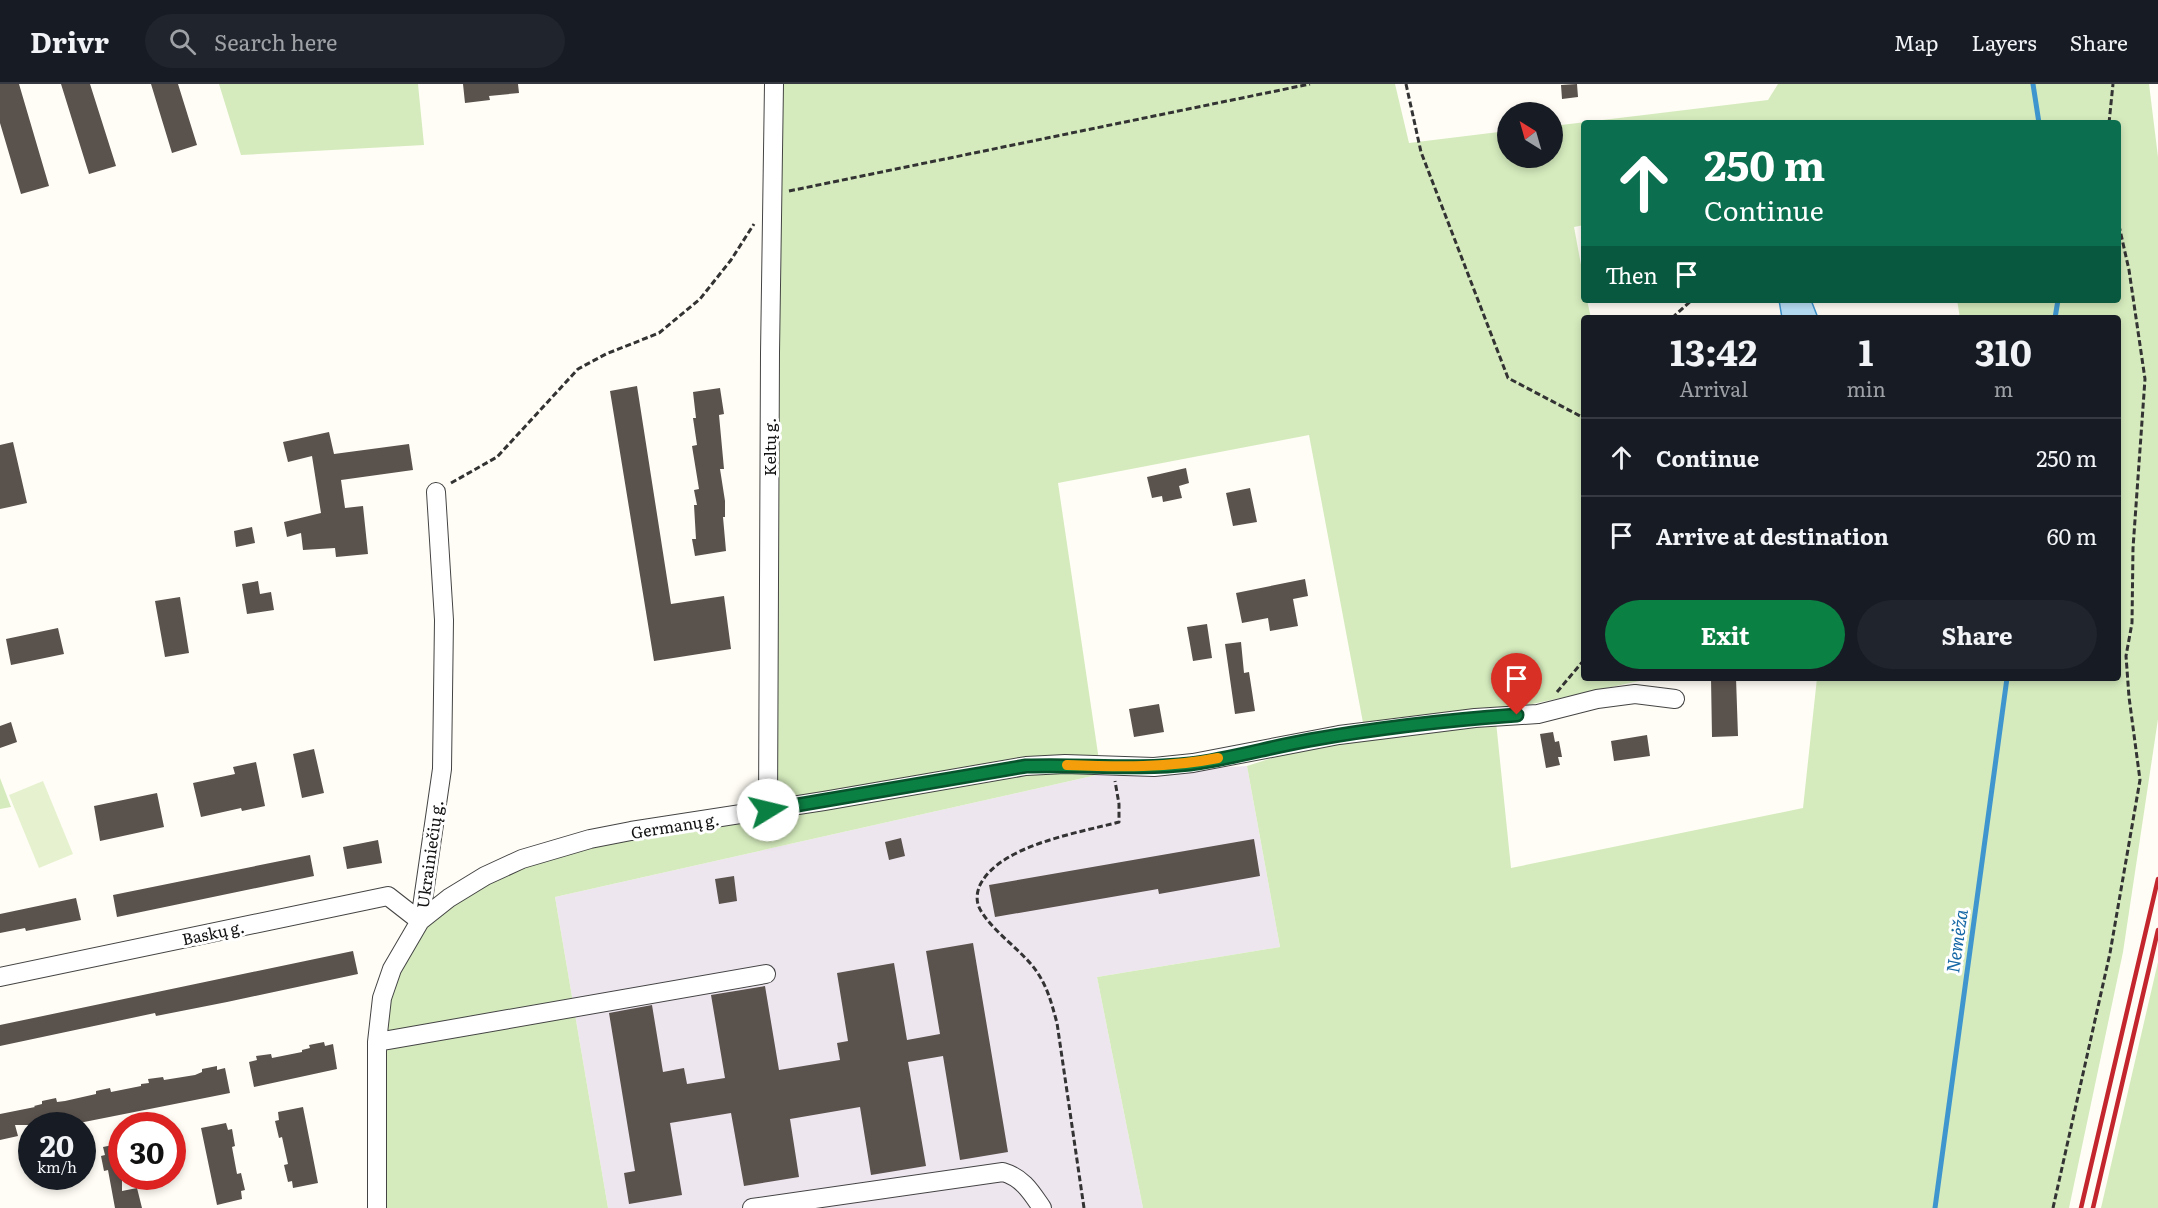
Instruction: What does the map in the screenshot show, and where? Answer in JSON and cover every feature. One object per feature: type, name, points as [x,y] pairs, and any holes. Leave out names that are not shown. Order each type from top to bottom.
[{"type":"street","name":"Keltų g.","points":[[768,810],[774,84]]},
{"type":"street","name":"Ukrainiečių g.","points":[[377,1208],[377,1042],[382,998],[392,969],[420,921],[442,769],[444,620],[436,492]]},
{"type":"street","name":"Germanų g.","points":[[420,921],[449,898],[485,876],[522,859],[556,848],[631,831],[1026,766],[1065,764],[1154,767],[1193,764],[1316,739],[1376,730],[1476,718],[1538,714],[1597,699],[1635,694],[1675,699]]},
{"type":"street","name":"Baskų g.","points":[[0,977],[388,896],[420,921]]},
{"type":"street","points":[[377,1042],[765,974]]},
{"type":"street","points":[[752,1208],[1004,1172],[1013,1175],[1027,1186],[1042,1208]]},
{"type":"path","points":[[773,194],[1310,84]]},
{"type":"path","points":[[1406,84],[1421,152],[1508,378],[1581,416]]},
{"type":"path","points":[[2109,120],[2114,84]]},
{"type":"path","points":[[436,492],[496,457],[578,369],[606,354],[659,333],[700,299],[731,260],[755,222]]},
{"type":"path","points":[[2053,1208],[2110,953],[2140,780],[2128,697],[2126,656],[2132,623],[2133,548],[2145,379],[2129,270],[2121,234]]},
{"type":"path","points":[[1675,315],[1689,303]]},
{"type":"path","points":[[1538,714],[1581,664]]},
{"type":"path","points":[[1084,1208],[1057,1023],[1050,997],[1037,971],[1008,943],[981,911],[977,901],[977,892],[992,868],[1006,858],[1031,846],[1119,822],[1119,804],[1113,767]]},
{"type":"shaded area","points":[[1247,766],[1280,947],[1097,977],[1143,1208],[608,1208],[555,897],[1101,774]]},
{"type":"green space","points":[[219,84],[418,84],[424,145],[241,155]]},
{"type":"green space","points":[[781,84],[1395,84],[1409,143],[1497,132],[1497,168],[1563,168],[1563,125],[1581,123],[1581,226],[1574,227],[1581,265],[1581,303],[1588,303],[1590,315],[1581,315],[1581,681],[1639,681],[1495,712],[1511,868],[1803,808],[1817,681],[2121,681],[2121,315],[1960,315],[1958,303],[2121,303],[2121,120],[1603,120],[1768,100],[1778,84],[2149,84],[2158,157],[2158,719],[2123,952],[2069,1208],[1143,1208],[1097,977],[1280,947],[1247,766],[1364,728],[1309,435],[1058,483],[1101,774],[555,897],[608,1208],[385,1208],[387,1014],[394,980],[425,929],[444,911],[469,893],[509,873],[581,848],[768,818],[777,798]]},
{"type":"green space","points":[[0,778],[11,807],[0,809]]},
{"type":"green space","points":[[43,781],[73,854],[39,868],[9,795]]},
{"type":"green space","points":[[2158,962],[2158,1208],[2101,1208]]},
{"type":"water","points":[[1780,303],[1812,303],[1817,315],[1782,315]]},
{"type":"building","points":[[0,84],[19,84],[49,186],[21,194],[0,123]]},
{"type":"building","points":[[61,84],[90,84],[116,166],[89,174]]},
{"type":"building","points":[[151,84],[178,84],[197,145],[172,153]]},
{"type":"building","points":[[463,84],[518,84],[519,93],[489,96],[490,100],[465,103]]},
{"type":"building","points":[[1577,84],[1578,97],[1562,99],[1561,85]]},
{"type":"building","points":[[637,386],[671,604],[724,596],[731,649],[654,661],[610,391]]},
{"type":"building","points":[[720,388],[724,414],[719,415],[724,469],[720,469],[725,501],[725,517],[723,517],[726,551],[695,556],[692,539],[696,539],[694,505],[697,505],[694,490],[699,489],[692,446],[697,445],[693,418],[696,418],[693,392]]},
{"type":"building","points":[[329,432],[334,454],[409,444],[413,470],[341,480],[345,508],[363,506],[368,554],[336,557],[335,548],[303,550],[301,533],[287,537],[284,522],[321,513],[312,456],[288,462],[283,442]]},
{"type":"building","points":[[13,442],[27,503],[0,509],[0,445]]},
{"type":"building","points":[[1186,468],[1189,483],[1179,486],[1182,498],[1163,502],[1162,496],[1152,498],[1147,477]]},
{"type":"building","points":[[1250,488],[1257,522],[1233,526],[1226,493]]},
{"type":"building","points":[[252,527],[255,543],[236,547],[234,531]]},
{"type":"building","points":[[1305,579],[1308,596],[1293,599],[1298,626],[1270,631],[1268,618],[1242,623],[1236,593]]},
{"type":"building","points":[[258,581],[260,594],[271,592],[274,610],[247,614],[242,584]]},
{"type":"building","points":[[180,597],[189,653],[165,657],[155,601]]},
{"type":"building","points":[[1207,624],[1212,658],[1193,661],[1187,627]]},
{"type":"building","points":[[58,628],[64,654],[11,665],[6,639]]},
{"type":"building","points":[[1241,642],[1244,673],[1249,672],[1255,711],[1235,714],[1225,644]]},
{"type":"building","points":[[1711,681],[1736,681],[1738,736],[1712,737]]},
{"type":"building","points":[[1159,704],[1164,732],[1134,737],[1129,709]]},
{"type":"building","points":[[11,722],[17,742],[0,748],[0,726]]},
{"type":"building","points":[[1553,732],[1555,742],[1559,741],[1562,757],[1558,757],[1560,765],[1546,768],[1540,734]]},
{"type":"building","points":[[1647,735],[1650,756],[1614,761],[1611,741]]},
{"type":"building","points":[[314,749],[324,793],[302,798],[293,754]]},
{"type":"building","points":[[256,762],[265,806],[242,811],[241,808],[201,817],[193,783],[235,774],[233,767]]},
{"type":"building","points":[[157,793],[164,827],[100,841],[94,806]]},
{"type":"building","points":[[901,838],[905,856],[889,860],[885,842]]},
{"type":"building","points":[[1254,839],[1260,876],[1159,894],[1158,889],[995,917],[989,885]]},
{"type":"building","points":[[378,840],[382,863],[347,869],[343,847]]},
{"type":"building","points":[[310,855],[314,876],[117,917],[113,895]]},
{"type":"building","points":[[734,876],[737,901],[719,904],[715,879]]},
{"type":"building","points":[[76,898],[81,920],[26,931],[25,928],[0,933],[0,914]]},
{"type":"building","points":[[973,943],[1008,1152],[960,1160],[943,1056],[908,1062],[926,1166],[871,1175],[860,1107],[790,1119],[799,1177],[744,1186],[731,1113],[670,1123],[682,1195],[629,1204],[624,1173],[635,1171],[609,1013],[652,1005],[663,1072],[684,1068],[687,1084],[725,1078],[711,995],[765,986],[779,1070],[840,1060],[837,1043],[848,1041],[837,973],[894,963],[907,1040],[940,1034],[926,951]]},
{"type":"building","points":[[353,951],[358,974],[0,1046],[0,1025]]},
{"type":"building","points":[[324,1042],[325,1046],[333,1044],[337,1069],[254,1087],[249,1062],[257,1060],[256,1056],[271,1054],[272,1058],[302,1052],[310,1048],[309,1045]]},
{"type":"building","points":[[217,1066],[217,1070],[225,1068],[230,1093],[134,1112],[108,1112],[108,1117],[96,1120],[96,1112],[18,1112],[18,1125],[15,1125],[18,1136],[0,1140],[0,1114],[35,1107],[42,1104],[42,1101],[56,1098],[57,1102],[65,1101],[96,1094],[96,1091],[110,1088],[111,1092],[141,1086],[141,1084],[149,1083],[148,1079],[163,1077],[164,1080],[195,1075],[202,1072],[202,1069]]},
{"type":"building","points":[[303,1107],[318,1183],[293,1188],[292,1181],[288,1182],[284,1165],[288,1164],[282,1137],[279,1138],[275,1121],[279,1120],[278,1112]]},
{"type":"building","points":[[226,1123],[228,1130],[232,1129],[235,1146],[232,1147],[237,1174],[241,1173],[245,1190],[241,1191],[242,1199],[217,1205],[201,1128]]},
{"type":"building","points":[[108,1146],[108,1170],[104,1171],[101,1156],[105,1155],[103,1147]]},
{"type":"building","points":[[112,1190],[138,1190],[142,1208],[115,1208]]},
{"type":"waterway","name":"Nemėža","points":[[2033,84],[2039,120]]},
{"type":"waterway","name":"Nemėža","points":[[2056,315],[2058,303]]},
{"type":"waterway","name":"Nemėža","points":[[1935,1208],[2007,681]]},
{"type":"railway","points":[[2081,1208],[2158,879]]},
{"type":"railway","points":[[2093,1208],[2158,930]]},
{"type":"slow traffic","points":[[1067,765],[1154,767],[1193,764],[1218,758]]},
{"type":"route","points":[[768,810],[1026,766],[1065,764],[1154,767],[1193,764],[1339,735],[1517,715]]}]
